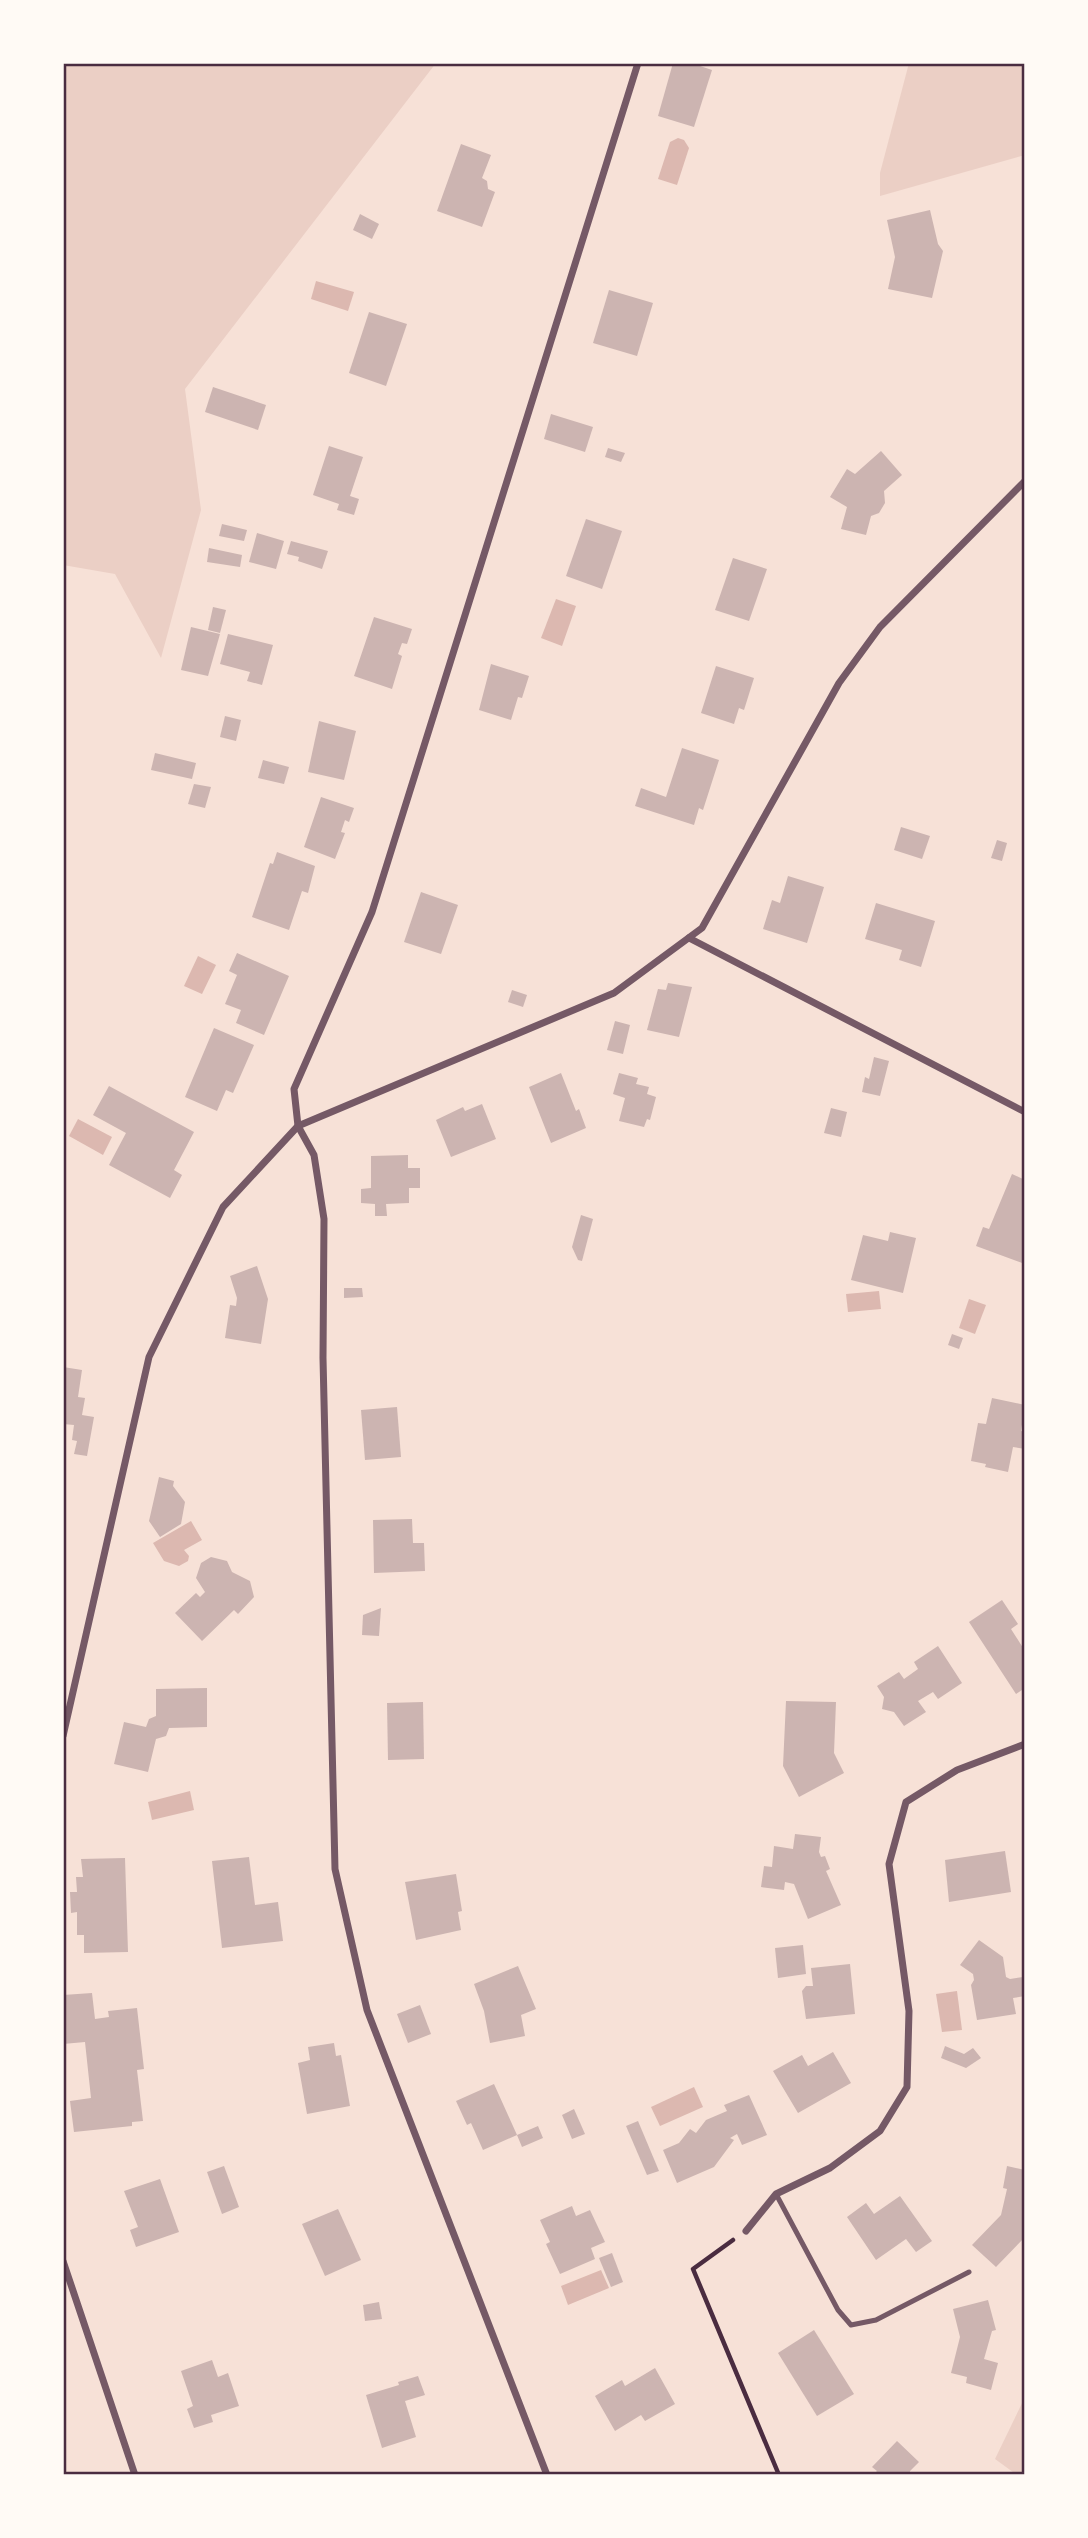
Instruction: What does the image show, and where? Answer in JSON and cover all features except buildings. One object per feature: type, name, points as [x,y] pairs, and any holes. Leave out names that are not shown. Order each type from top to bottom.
[{"type":"street","points":[[547,2475],[367,2010],[335,1869],[323,1358],[324,1219],[314,1155],[298,1126],[293,1089],[372,912],[638,63]]},
{"type":"street","points":[[63,1736],[149,1357],[223,1207],[298,1126],[614,993],[702,928],[839,683],[880,626],[1025,481]]},
{"type":"street","points":[[689,938],[1025,1112]]},
{"type":"street","points":[[746,2231],[776,2194],[830,2168],[880,2132],[907,2087],[909,2011],[889,1864],[906,1802],[957,1770],[1025,1744]]},
{"type":"street","points":[[63,2261],[135,2475]]},
{"type":"lane","points":[[776,2194],[838,2310],[851,2325],[876,2320],[969,2272]]},
{"type":"path","points":[[746,2231],[693,2269],[779,2475]]},
{"type":"shaded area","points":[[63,63],[436,63],[185,389],[201,510],[161,658],[115,574],[63,565]]},
{"type":"shaded area","points":[[909,63],[1025,63],[1025,155],[880,196],[880,173]]},
{"type":"shaded area","points":[[678,138],[684,140],[689,148],[677,185],[658,179],[670,142]]},
{"type":"shaded area","points":[[316,281],[354,292],[348,311],[311,299]]},
{"type":"shaded area","points":[[556,599],[576,606],[562,646],[541,638]]},
{"type":"shaded area","points":[[198,956],[216,965],[202,994],[184,986]]},
{"type":"shaded area","points":[[78,1119],[112,1137],[103,1155],[69,1136]]},
{"type":"shaded area","points":[[879,1291],[881,1309],[848,1312],[846,1294]]},
{"type":"shaded area","points":[[969,1299],[986,1305],[975,1334],[959,1328]]},
{"type":"shaded area","points":[[191,1521],[202,1540],[184,1550],[189,1556],[188,1561],[179,1566],[164,1561],[153,1543]]},
{"type":"shaded area","points":[[190,1791],[194,1810],[152,1820],[148,1802]]},
{"type":"shaded area","points":[[957,1991],[962,2030],[942,2032],[936,1994]]},
{"type":"shaded area","points":[[694,2087],[703,2107],[660,2126],[651,2107]]},
{"type":"shaded area","points":[[601,2270],[609,2288],[568,2305],[561,2286]]},
{"type":"shaded area","points":[[1025,2397],[1025,2475],[1017,2475],[995,2459]]}]
